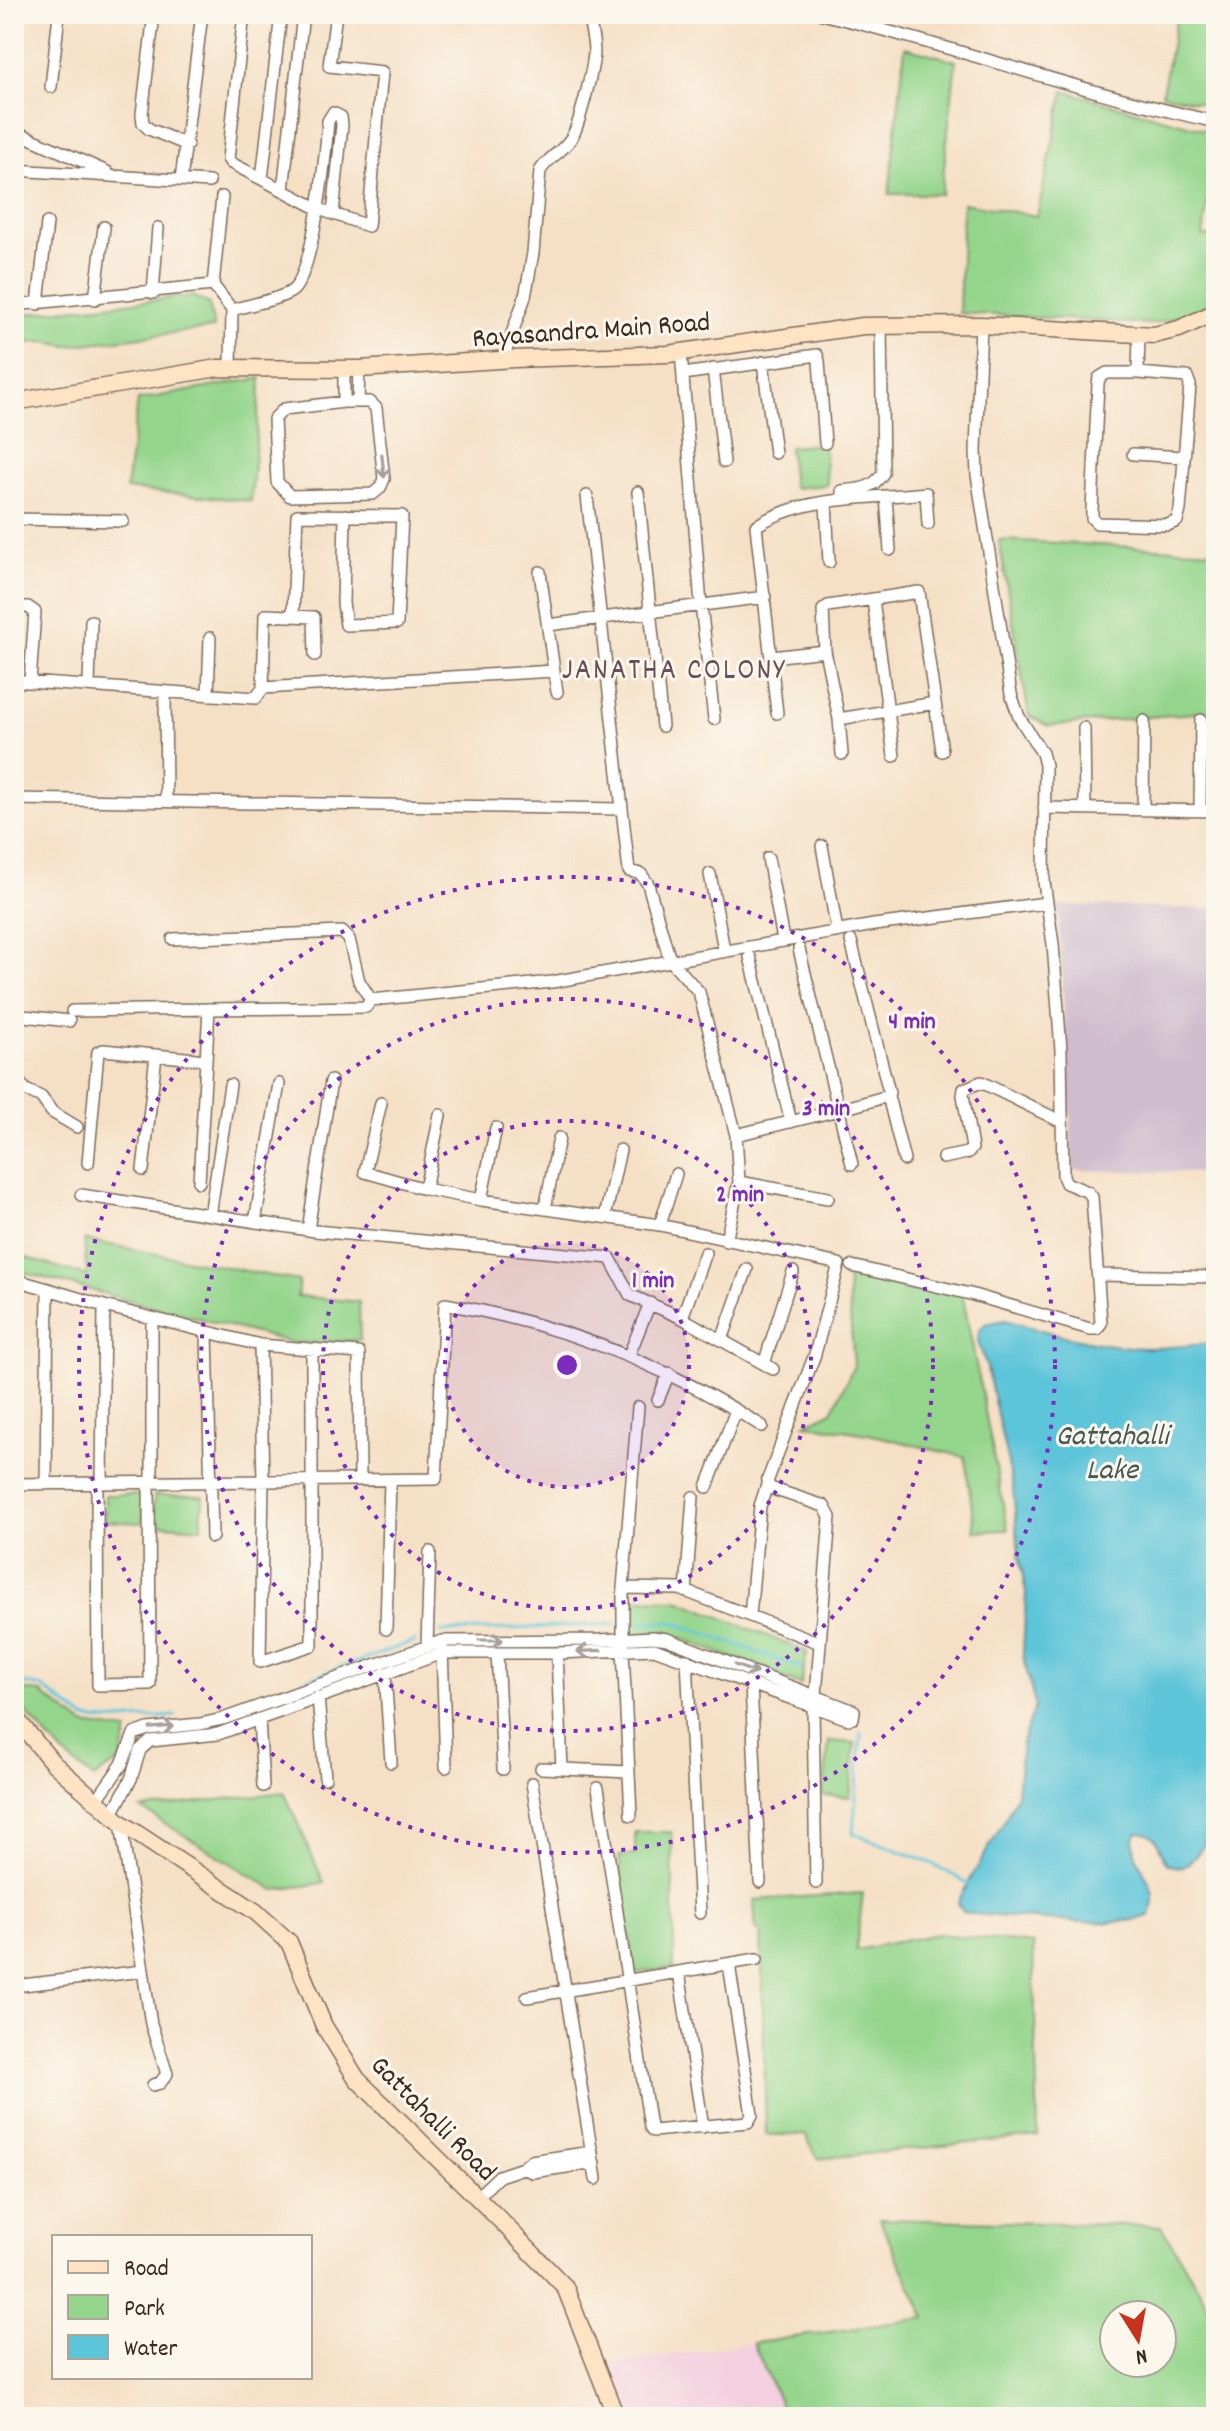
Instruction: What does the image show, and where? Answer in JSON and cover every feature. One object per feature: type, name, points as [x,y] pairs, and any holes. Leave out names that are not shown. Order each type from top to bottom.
[{"type":"street","points":[[51,87],[59,14]]},
{"type":"street","points":[[154,14],[143,123],[149,129],[187,145]]},
{"type":"street","points":[[181,180],[202,14]]},
{"type":"street","points":[[244,14],[228,159],[319,209],[368,226],[382,72],[329,66],[336,14]]},
{"type":"street","points":[[262,179],[281,14]]},
{"type":"street","points":[[283,190],[303,14]]},
{"type":"street","points":[[503,359],[525,297],[533,253],[540,171],[546,160],[563,149],[574,134],[592,64],[594,51],[588,14]]},
{"type":"street","points":[[822,14],[880,28],[1000,66],[1216,122]]},
{"type":"street","points":[[232,310],[292,291],[298,283],[312,243],[319,209],[328,121],[333,113],[338,113],[342,125],[333,214]]},
{"type":"street","points":[[14,131],[115,176]]},
{"type":"street","points":[[14,170],[209,182]]},
{"type":"street","points":[[222,197],[213,285],[232,310],[231,367]]},
{"type":"street","points":[[38,304],[47,223]]},
{"type":"street","points":[[95,299],[104,227]]},
{"type":"street","points":[[153,293],[158,228]]},
{"type":"street","points":[[14,305],[213,285]]},
{"type":"street","name":"Rayasandra Main Road","points":[[14,402],[231,367],[352,369],[681,352],[818,331],[881,326],[981,325],[1154,335],[1179,329],[1216,312]]},
{"type":"street","points":[[852,1266],[970,1294],[1090,1329],[1097,1329],[1101,1323],[1094,1203],[1088,1192],[1071,1186],[1063,1176],[1061,1050],[1053,944],[1046,903],[1045,765],[1042,753],[1019,717],[1011,694],[977,475],[981,325]]},
{"type":"street","points":[[842,491],[867,488],[883,473],[881,326]]},
{"type":"street","points":[[1138,373],[1139,334]]},
{"type":"street","points":[[681,352],[701,605],[714,719]]},
{"type":"street","points":[[683,374],[817,355],[825,443]]},
{"type":"street","points":[[763,362],[775,453]]},
{"type":"street","points":[[344,402],[352,369]]},
{"type":"street","points":[[352,369],[358,402]]},
{"type":"street","points":[[713,369],[724,462]]},
{"type":"street","points":[[1107,373],[1138,373],[1187,377],[1190,385],[1177,521],[1168,525],[1097,523],[1092,518],[1099,378],[1107,373]]},
{"type":"street","points":[[358,402],[370,402],[376,408],[384,479],[380,488],[373,494],[290,496],[277,482],[274,419],[284,409],[358,402]]},
{"type":"street","points":[[1133,454],[1184,457]]},
{"type":"street","points":[[638,492],[662,726]]},
{"type":"street","points":[[777,713],[756,526],[783,511],[826,503],[926,493],[928,524]]},
{"type":"street","points":[[587,496],[629,871],[641,874],[648,884],[670,960],[699,992],[736,1135],[739,1182],[726,1241]]},
{"type":"street","points":[[886,497],[890,550]]},
{"type":"street","points":[[826,503],[829,562]]},
{"type":"street","points":[[293,615],[297,515],[345,515],[402,516],[397,623],[346,625],[343,603],[345,515]]},
{"type":"street","points":[[14,519],[123,521]]},
{"type":"street","points":[[540,572],[557,692]]},
{"type":"street","points":[[842,754],[839,719],[825,651],[823,610],[828,606],[919,592],[942,751]]},
{"type":"street","points":[[548,625],[765,597]]},
{"type":"street","points":[[873,600],[894,756]]},
{"type":"street","points":[[14,607],[28,607],[35,612],[30,682]]},
{"type":"street","points":[[14,681],[256,698],[263,688],[265,615],[314,617],[315,655]]},
{"type":"street","points":[[89,686],[91,621]]},
{"type":"street","points":[[208,695],[210,638]]},
{"type":"street","points":[[771,657],[825,651]]},
{"type":"street","points":[[263,688],[554,671]]},
{"type":"street","points":[[165,692],[166,801]]},
{"type":"street","points":[[839,719],[935,703]]},
{"type":"street","points":[[1200,810],[1201,720]]},
{"type":"street","points":[[1143,809],[1144,721]]},
{"type":"street","points":[[1084,728],[1085,808]]},
{"type":"street","points":[[14,799],[622,809]]},
{"type":"street","points":[[1044,808],[1216,811]]},
{"type":"street","points":[[822,846],[837,931]]},
{"type":"street","points":[[768,858],[783,940]]},
{"type":"street","points":[[710,874],[724,950]]},
{"type":"street","points":[[14,1015],[361,1008],[371,1000],[552,982],[837,931],[1046,903]]},
{"type":"street","points":[[173,939],[342,932],[349,939],[359,981],[371,1000]]},
{"type":"street","points":[[851,941],[904,1160]]},
{"type":"street","points":[[799,949],[852,1164]]},
{"type":"street","points":[[750,957],[791,1122]]},
{"type":"street","points":[[199,1182],[209,1009]]},
{"type":"street","points":[[88,1163],[98,1052],[206,1060]]},
{"type":"street","points":[[143,1170],[156,1055]]},
{"type":"street","points":[[14,1077],[26,1090],[41,1097],[52,1112],[77,1127]]},
{"type":"street","points":[[308,1230],[331,1081]]},
{"type":"street","points":[[943,1158],[967,1153],[972,1148],[963,1095],[964,1089],[976,1082],[1062,1122]]},
{"type":"street","points":[[255,1222],[279,1084]]},
{"type":"street","points":[[210,1215],[230,1085]]},
{"type":"street","points":[[736,1135],[888,1096]]},
{"type":"street","points":[[381,1103],[365,1172],[425,1189],[481,1200],[660,1225],[839,1264],[815,1354],[760,1506],[750,1616]]},
{"type":"street","points":[[425,1189],[440,1115]]},
{"type":"street","points":[[481,1200],[496,1128]]},
{"type":"street","points":[[545,1209],[559,1138]]},
{"type":"street","points":[[605,1217],[620,1150]]},
{"type":"street","points":[[660,1225],[676,1174]]},
{"type":"street","points":[[739,1182],[828,1198]]},
{"type":"street","points":[[81,1195],[308,1230],[610,1258],[630,1295],[682,1318],[769,1366],[793,1272]]},
{"type":"street","points":[[682,1318],[705,1253]]},
{"type":"street","points":[[722,1340],[747,1269]]},
{"type":"street","points":[[1098,1275],[1216,1277]]},
{"type":"street","points":[[16,1280],[104,1306],[260,1345],[359,1353],[360,1480]]},
{"type":"street","points":[[46,1484],[48,1289]]},
{"type":"street","points":[[629,1355],[650,1303]]},
{"type":"street","points":[[14,1484],[436,1479],[445,1304],[541,1325],[629,1355],[669,1373],[762,1426]]},
{"type":"street","points":[[104,1306],[98,1685],[150,1684],[152,1318]]},
{"type":"street","points":[[207,1332],[212,1537]]},
{"type":"street","points":[[260,1345],[263,1481],[260,1662],[312,1645],[312,1350]]},
{"type":"street","points":[[658,1400],[669,1373]]},
{"type":"street","points":[[631,1815],[623,1588],[638,1407]]},
{"type":"street","points":[[707,1487],[736,1410]]},
{"type":"street","points":[[386,1629],[390,1480]]},
{"type":"street","points":[[767,1485],[824,1506],[828,1511],[814,1701],[816,1883]]},
{"type":"street","points":[[686,1592],[693,1497]]},
{"type":"street","points":[[427,1645],[430,1552]]},
{"type":"street","points":[[623,1588],[686,1592],[820,1643]]},
{"type":"street","points":[[96,1801],[122,1764],[134,1734],[148,1729],[223,1719],[427,1645],[497,1653],[557,1653],[653,1637],[667,1639],[814,1701]]},
{"type":"street","points":[[153,2085],[160,2083],[167,2074],[151,2024],[117,1818],[143,1745],[161,1739],[218,1734],[385,1673],[442,1647],[623,1644],[654,1649],[814,1701]]},
{"type":"street","points":[[442,1647],[446,1767]]},
{"type":"street","points":[[497,1653],[503,1769]]},
{"type":"street","points":[[557,1653],[562,1769]]},
{"type":"street","points":[[687,1660],[700,1913]]},
{"type":"street","points":[[385,1673],[391,1762]]},
{"type":"street","points":[[751,1683],[760,1882]]},
{"type":"street","points":[[318,1697],[325,1778]]},
{"type":"street","name":"Gattahalli Road","points":[[14,1716],[53,1763],[96,1801],[256,1912],[289,1942],[324,2026],[357,2079],[565,2287],[616,2417]]},
{"type":"street","points":[[259,1719],[263,1786]]},
{"type":"street","points":[[541,1768],[629,1772]]},
{"type":"street","points":[[532,1783],[596,2179]]},
{"type":"street","points":[[598,1788],[650,2127],[658,2132],[748,2122],[752,2115],[729,1964]]},
{"type":"street","points":[[527,1997],[757,1959]]},
{"type":"street","points":[[14,1986],[143,1971]]},
{"type":"street","points":[[679,1972],[703,2127]]},
{"type":"street","points":[[477,2197],[499,2176],[523,2168],[532,2172],[593,2157]]},
{"type":"shaded area","points":[[1058,905],[1216,909],[1216,1173],[1073,1170]]},
{"type":"shaded area","points":[[753,2343],[786,2417],[622,2417],[601,2365]]},
{"type":"green space","points":[[1177,14],[1216,14],[1216,106],[1162,94]]},
{"type":"green space","points":[[905,47],[956,61],[941,194],[889,194]]},
{"type":"green space","points":[[1064,91],[1216,133],[1203,236],[1216,237],[1216,300],[1197,311],[1154,324],[959,313],[963,203],[1037,216]]},
{"type":"green space","points":[[192,296],[209,304],[214,328],[68,346],[45,342],[14,343],[14,315]]},
{"type":"green space","points":[[261,378],[251,501],[126,489],[138,400]]},
{"type":"green space","points":[[824,444],[827,485],[793,488],[789,447]]},
{"type":"green space","points":[[999,540],[1216,551],[1216,711],[1048,726],[1029,716]]},
{"type":"green space","points":[[84,1240],[299,1281],[297,1296],[359,1302],[360,1340],[297,1344],[14,1270],[14,1254],[87,1276]]},
{"type":"green space","points":[[847,1275],[961,1287],[1008,1530],[975,1531],[965,1457],[868,1434],[805,1424],[832,1411],[854,1366]]},
{"type":"green space","points":[[105,1495],[142,1495],[142,1523],[105,1521]]},
{"type":"green space","points":[[154,1495],[203,1496],[201,1528],[154,1524]]},
{"type":"green space","points":[[629,1599],[678,1600],[807,1652],[801,1685],[666,1632],[628,1634]]},
{"type":"green space","points":[[14,1689],[40,1692],[84,1725],[128,1731],[120,1761],[93,1778],[62,1753],[14,1699]]},
{"type":"green space","points":[[829,1741],[855,1743],[850,1797],[823,1795]]},
{"type":"green space","points":[[284,1792],[324,1883],[275,1890],[141,1809]]},
{"type":"green space","points":[[635,1832],[672,1832],[674,1968],[634,1973],[619,1856],[635,1855]]},
{"type":"green space","points":[[863,1893],[856,1950],[937,1934],[1033,1944],[1038,2136],[817,2159],[806,2135],[766,2135],[761,1930],[756,1931],[754,1900]]},
{"type":"green space","points":[[879,2219],[1161,2226],[1216,2318],[1216,2417],[786,2417],[753,2343],[926,2318]]},
{"type":"water","name":"Gattahalli Lake","points":[[1005,1320],[1075,1338],[1129,1347],[1164,1348],[1216,1343],[1216,1829],[1183,1866],[1166,1863],[1151,1835],[1139,1832],[1135,1835],[1136,1855],[1149,1883],[1153,1903],[1150,1915],[1136,1919],[1117,1922],[1045,1920],[965,1913],[958,1905],[1017,1794],[1022,1743],[1035,1705],[1023,1655],[1026,1593],[1013,1487],[987,1368],[978,1342],[979,1332],[985,1324]]},
{"type":"waterway","points":[[637,1623],[673,1622],[802,1668]]},
{"type":"waterway","points":[[441,1632],[616,1624]]},
{"type":"waterway","points":[[239,1704],[415,1641]]},
{"type":"waterway","points":[[14,1681],[42,1687],[85,1719],[106,1721],[175,1716]]},
{"type":"waterway","points":[[861,1732],[853,1833],[931,1863],[969,1884]]},
{"type":"district","name":"JANATHA COLONY","points":[[674,668]]}]
